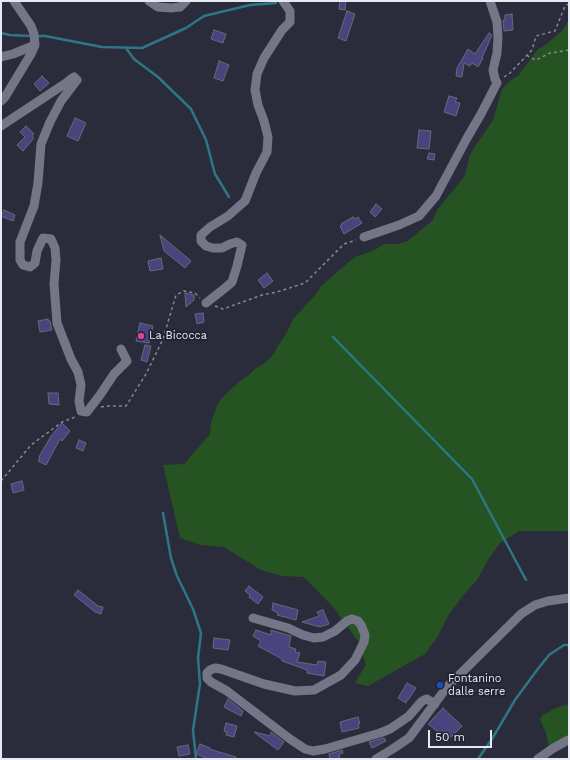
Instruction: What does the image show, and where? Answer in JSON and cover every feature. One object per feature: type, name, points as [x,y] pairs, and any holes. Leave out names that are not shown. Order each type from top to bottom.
[{"type":"street","points":[[1,101],[5,97],[35,45],[34,34],[31,26],[14,1]]},
{"type":"street","points":[[149,1],[158,7],[171,8],[180,7],[186,1]]},
{"type":"street","points":[[206,303],[232,282],[242,245],[237,242],[222,248],[213,248],[206,246],[201,241],[201,235],[210,227],[228,216],[245,201],[256,173],[267,152],[268,137],[255,90],[258,74],[264,58],[282,30],[290,22],[290,11],[283,1]]},
{"type":"street","points":[[364,237],[399,225],[419,216],[436,196],[481,114],[497,83],[494,79],[493,70],[497,53],[497,22],[490,1]]},
{"type":"street","points":[[1,57],[35,45]]},
{"type":"street","points":[[1,126],[71,79],[74,78],[77,80],[61,101],[41,144],[38,183],[34,206],[20,242],[20,260],[23,265],[30,266],[35,263],[37,251],[43,238],[51,239],[55,248],[54,284],[57,323],[71,359],[78,372],[81,385],[79,401],[81,411],[87,412],[114,374],[127,361],[121,349]]},
{"type":"street","points":[[376,759],[409,738],[447,687],[521,614],[535,605],[548,601],[569,598]]},
{"type":"street","points":[[253,618],[288,628],[314,638],[324,637],[335,632],[347,621],[352,619],[361,624],[365,635],[364,642],[355,660],[341,675],[314,690],[295,691],[264,684],[221,668],[215,668],[206,673],[207,678],[211,682],[227,691],[305,749],[325,749],[380,733],[390,729],[409,716],[424,700],[427,699],[435,704]]},
{"type":"street","points":[[538,759],[568,740]]},
{"type":"path","points":[[497,83],[510,73],[532,50],[536,36],[555,31],[565,6],[569,4]]},
{"type":"path","points":[[527,55],[536,60],[550,53],[569,50]]},
{"type":"path","points":[[99,408],[106,406],[126,406],[146,374],[163,339],[176,295],[184,291],[195,293],[206,303],[223,309],[262,295],[305,283],[344,244],[364,237]]},
{"type":"path","points":[[1,481],[31,445],[62,422],[80,415]]},
{"type":"green space","points":[[569,19],[569,531],[519,531],[500,543],[488,560],[477,580],[448,616],[438,636],[425,654],[368,686],[355,683],[366,664],[358,641],[333,607],[304,577],[282,576],[261,570],[224,547],[201,545],[180,538],[163,465],[184,464],[210,434],[211,423],[218,403],[241,380],[265,363],[273,355],[294,318],[316,294],[322,285],[355,257],[375,250],[384,244],[398,244],[408,241],[433,220],[437,210],[464,177],[469,157],[493,120],[502,89],[519,75],[538,49],[547,44],[563,30]]},
{"type":"green space","points":[[569,704],[569,739],[549,748],[546,733],[540,719],[543,715],[556,708]]},
{"type":"building","points":[[340,1],[346,1],[345,10],[339,9]]},
{"type":"building","points":[[347,11],[355,14],[346,41],[338,38]]},
{"type":"building","points":[[512,14],[513,30],[504,31],[503,20],[505,20],[505,15]]},
{"type":"building","points":[[214,30],[226,34],[223,43],[211,39]]},
{"type":"building","points":[[489,33],[492,35],[478,67],[472,63],[470,66],[464,63],[462,77],[456,76],[457,68],[468,49],[475,54]]},
{"type":"building","points":[[219,61],[229,65],[223,81],[214,78]]},
{"type":"building","points":[[42,76],[49,83],[40,91],[34,84]]},
{"type":"building","points":[[449,96],[457,98],[455,102],[460,103],[456,116],[444,112]]},
{"type":"building","points":[[75,118],[86,123],[78,141],[67,136]]},
{"type":"building","points":[[26,126],[34,134],[32,136],[34,138],[23,151],[17,145],[25,137],[20,132]]},
{"type":"building","points":[[419,130],[431,131],[429,149],[417,148]]},
{"type":"building","points":[[429,153],[435,154],[434,160],[427,159]]},
{"type":"building","points":[[376,204],[382,209],[375,217],[370,212]]},
{"type":"building","points":[[4,210],[15,215],[13,221],[1,216]]},
{"type":"building","points":[[353,217],[355,219],[358,217],[362,223],[344,234],[340,226],[342,225],[341,224]]},
{"type":"building","points":[[160,235],[191,261],[185,268],[164,251]]},
{"type":"building","points":[[161,258],[163,269],[150,271],[148,261]]},
{"type":"building","points":[[267,273],[273,281],[264,288],[258,280]]},
{"type":"building","points":[[185,293],[194,295],[194,300],[186,307]]},
{"type":"building","points":[[203,313],[204,322],[197,324],[195,314]]},
{"type":"building","points":[[48,319],[52,330],[40,332],[38,321]]},
{"type":"building","points":[[140,323],[153,326],[149,343],[136,341]]},
{"type":"building","points":[[145,345],[151,346],[147,362],[141,360]]},
{"type":"building","points":[[48,393],[58,393],[59,405],[49,404]]},
{"type":"building","points":[[62,423],[70,431],[62,441],[60,439],[46,465],[38,461],[51,436]]},
{"type":"building","points":[[79,440],[86,443],[83,451],[76,448]]},
{"type":"building","points":[[22,481],[24,490],[13,493],[11,484]]},
{"type":"building","points":[[249,586],[263,597],[258,604],[249,597],[250,595],[245,591]]},
{"type":"building","points":[[78,590],[98,606],[103,607],[101,614],[95,612],[74,595]]},
{"type":"building","points":[[273,603],[298,610],[296,620],[277,615],[278,613],[272,610]]},
{"type":"building","points":[[323,610],[329,624],[320,627],[302,622],[319,616],[317,612]]},
{"type":"building","points":[[256,630],[271,635],[271,630],[291,636],[289,647],[296,649],[295,652],[300,653],[297,662],[317,665],[318,661],[326,662],[324,676],[307,673],[307,670],[282,661],[282,659],[258,646],[261,641],[253,636]]},
{"type":"building","points":[[214,638],[230,640],[228,650],[213,648]]},
{"type":"building","points":[[407,683],[416,688],[406,703],[398,698]]},
{"type":"building","points":[[228,699],[243,711],[241,716],[224,707]]},
{"type":"building","points":[[443,708],[462,726],[448,740],[428,724]]},
{"type":"building","points":[[358,717],[360,724],[358,724],[359,728],[342,732],[340,722]]},
{"type":"building","points":[[226,723],[237,726],[234,737],[226,735],[227,732],[224,731]]},
{"type":"building","points":[[255,732],[270,736],[271,732],[284,742],[278,750]]},
{"type":"building","points":[[384,738],[386,741],[372,748],[369,742]]},
{"type":"building","points":[[200,744],[210,748],[209,749],[236,757],[236,759],[209,759],[196,754]]},
{"type":"building","points":[[188,745],[190,754],[179,756],[177,747]]},
{"type":"building","points":[[342,750],[343,753],[339,754],[340,759],[330,759],[329,754]]},
{"type":"waterway","points":[[37,36],[45,36],[102,47],[142,48],[186,28],[204,16],[250,5],[276,3]]},
{"type":"waterway","points":[[1,33],[32,36]]},
{"type":"waterway","points":[[126,48],[134,59],[158,77],[191,109],[206,140],[215,174],[229,197]]},
{"type":"waterway","points":[[333,337],[472,479],[526,580]]},
{"type":"waterway","points":[[163,513],[171,558],[177,576],[193,609],[201,633],[198,658],[200,684],[193,730],[196,759]]},
{"type":"waterway","points":[[478,759],[492,739],[515,700],[537,670],[549,655],[564,645],[569,645]]},
{"type":"place","name":"La Bicocca","points":[[141,336]]},
{"type":"place","name":"Fontanino dalle serre","points":[[440,685]]}]
